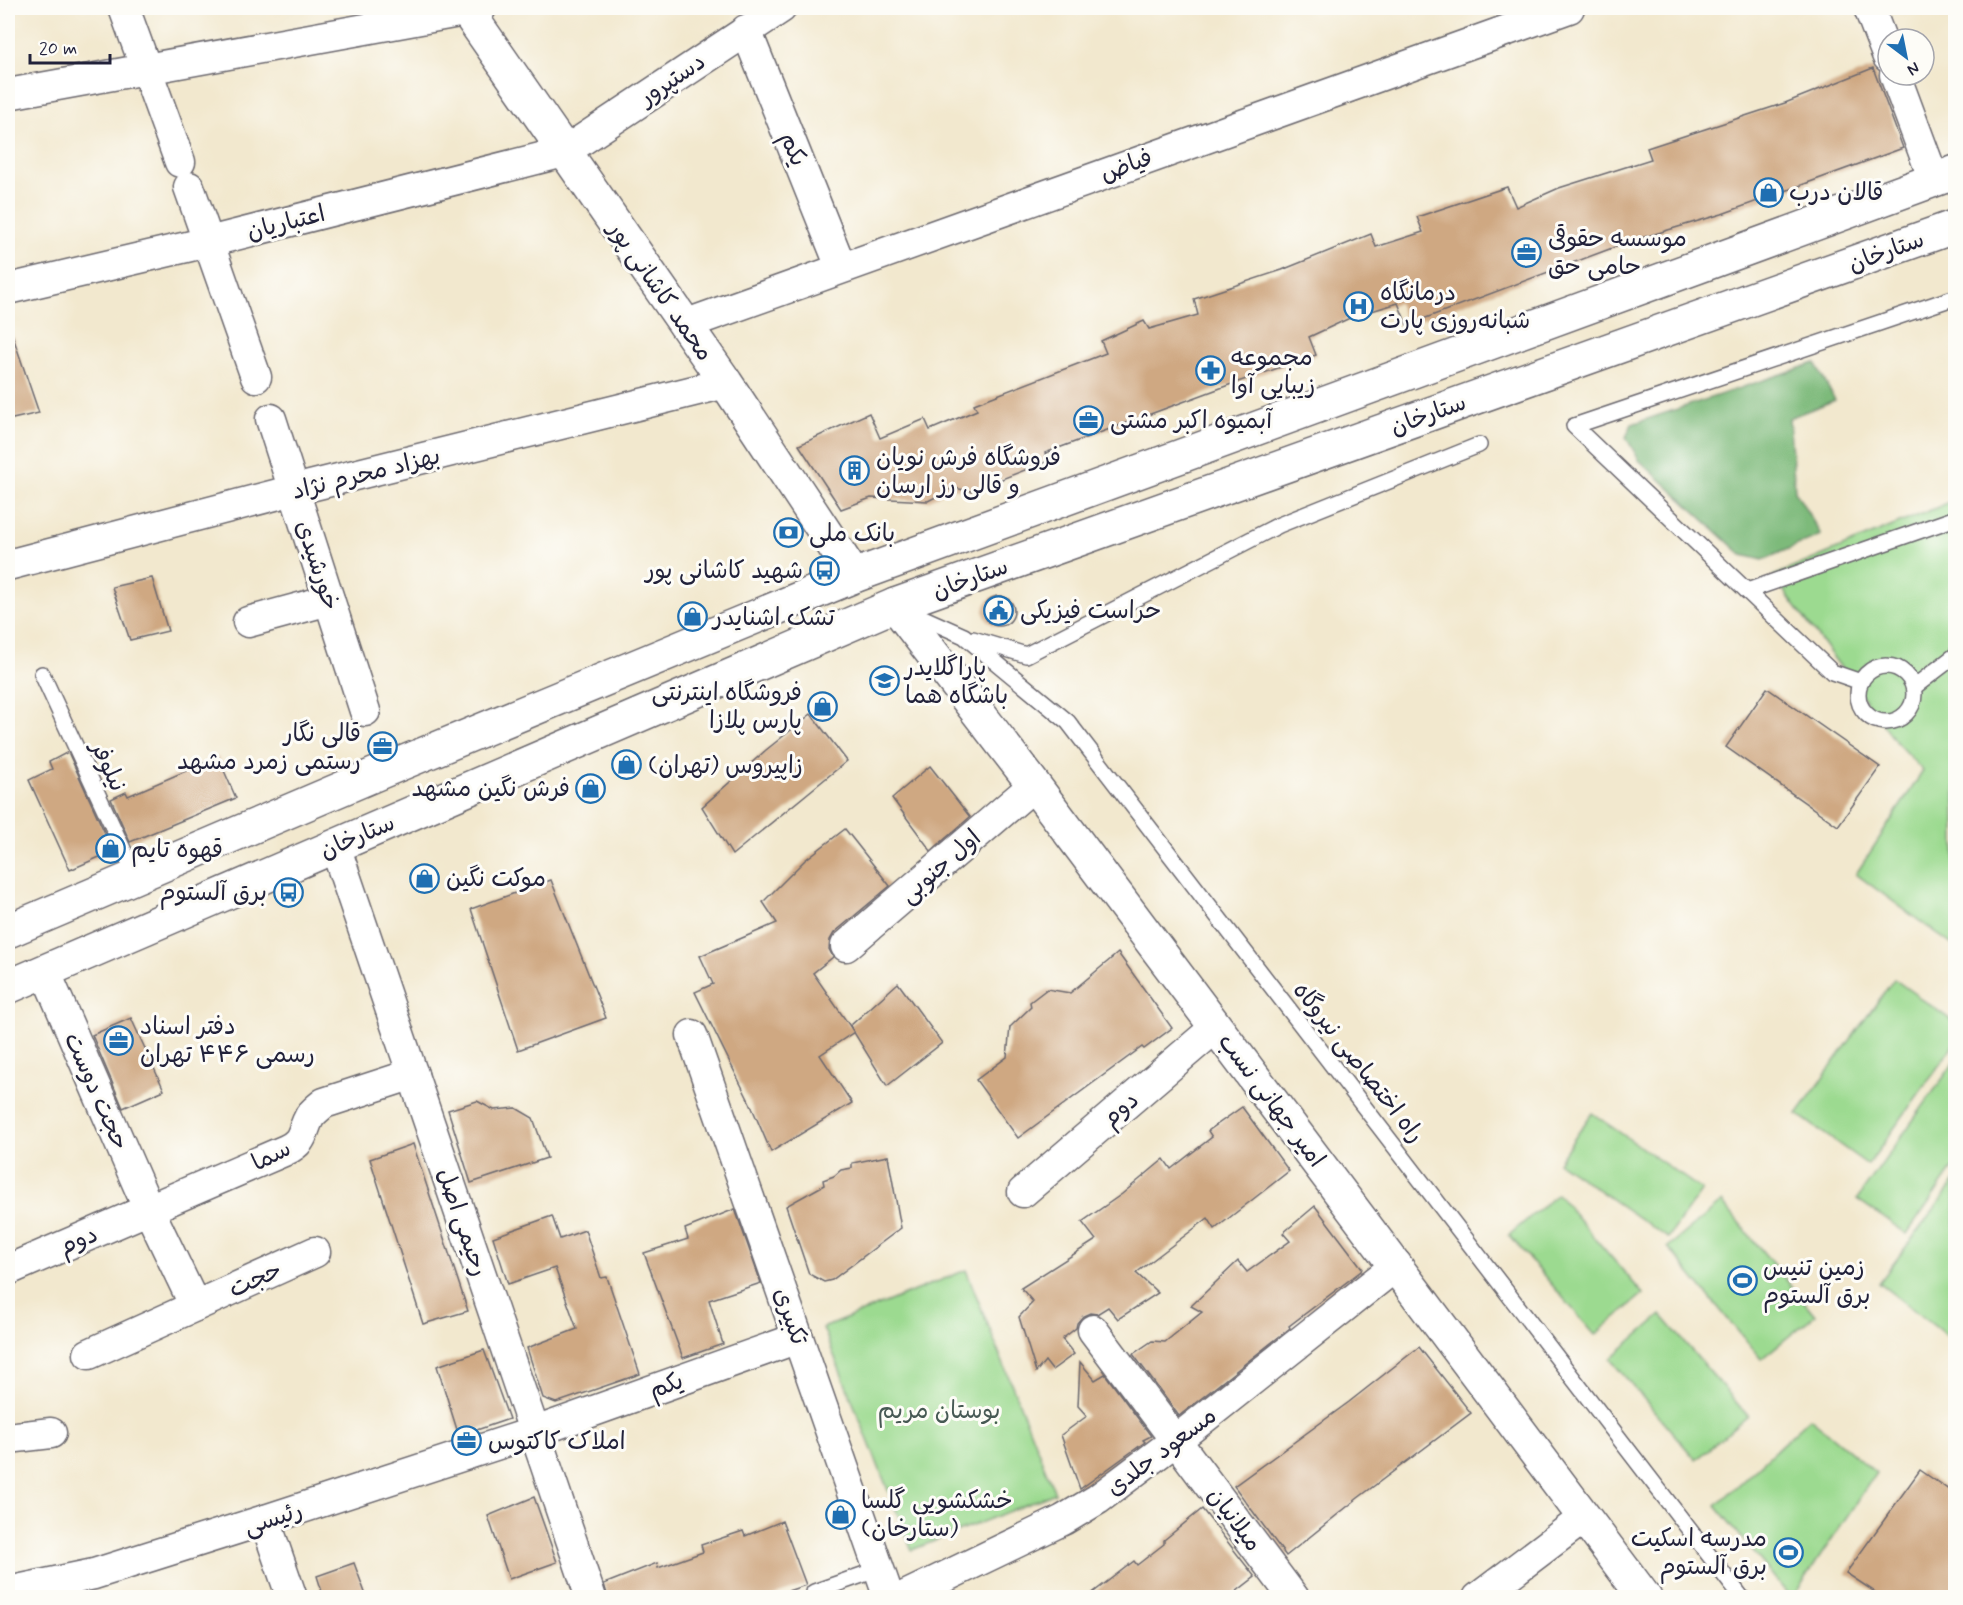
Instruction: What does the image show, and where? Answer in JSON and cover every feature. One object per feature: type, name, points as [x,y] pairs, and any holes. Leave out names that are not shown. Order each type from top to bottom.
[{"type":"main road","name":"محمد کاشانی پور","points":[[471,8],[564,152],[726,383],[854,576]]},
{"type":"main road","name":"ستارخان","points":[[8,931],[382,771],[854,576],[1945,176]]},
{"type":"main road","name":"ستارخان","points":[[8,987],[895,605],[1956,226]]},
{"type":"main road","name":"امیر جهانی نسب","points":[[895,605],[1397,1265],[1645,1598]]},
{"type":"street","points":[[124,8],[256,377]]},
{"type":"street","points":[[8,94],[471,8]]},
{"type":"street","name":"دستپرور","points":[[564,152],[781,8]]},
{"type":"street","name":"فیاض","points":[[684,325],[1568,8]]},
{"type":"street","points":[[1869,8],[1876,27]]},
{"type":"street","name":"یکم","points":[[746,30],[841,267]]},
{"type":"street","points":[[1900,87],[1945,176]]},
{"type":"street","name":"اعتباریان","points":[[8,289],[208,242],[564,152]]},
{"type":"street","name":"بهزاد محرم نژاد","points":[[8,565],[294,490],[726,383]]},
{"type":"street","name":"خورشیدی","points":[[271,418],[365,711]]},
{"type":"street","points":[[248,622],[329,600]]},
{"type":"street","name":"اول جنوبی","points":[[846,946],[1034,785]]},
{"type":"street","name":"رحیمی اصل","points":[[335,846],[591,1598]]},
{"type":"street","name":"حجت دوست","points":[[45,971],[149,1210]]},
{"type":"street","name":"دوم","points":[[1023,1192],[1216,1027]]},
{"type":"street","name":"تکبیری","points":[[692,1035],[889,1598]]},
{"type":"street","name":"سما","points":[[149,1210],[295,1146],[302,1137],[310,1117],[324,1103],[413,1074]]},
{"type":"street","points":[[149,1210],[195,1306]]},
{"type":"street","name":"دوم","points":[[8,1270],[149,1210]]},
{"type":"street","name":"حجت","points":[[89,1354],[315,1252]]},
{"type":"street","name":"مسعود جلدی","points":[[901,1598],[1063,1520],[1098,1499],[1397,1265]]},
{"type":"street","name":"میلانیان","points":[[1093,1330],[1294,1598]]},
{"type":"street","name":"یکم","points":[[535,1432],[798,1338]]},
{"type":"street","name":"رئیسی","points":[[8,1592],[93,1574],[535,1432]]},
{"type":"street","points":[[8,1438],[51,1433]]},
{"type":"street","points":[[1478,1598],[1585,1517]]},
{"type":"street","points":[[265,1520],[292,1598]]},
{"type":"lane","points":[[1861,682],[1832,672],[1574,426],[1956,297]]},
{"type":"lane","points":[[964,636],[1026,655],[1279,525],[1479,445]]},
{"type":"lane","points":[[1746,591],[1956,518]]},
{"type":"lane","name":"راه اختصاصی نیروگاه","points":[[895,605],[964,636],[1068,722],[1743,1598]]},
{"type":"lane","points":[[1914,687],[1956,656]]},
{"type":"lane","points":[[1877,667],[1896,667],[1910,678],[1914,687],[1912,705],[1907,713],[1891,722],[1873,718],[1865,713],[1858,696],[1861,682],[1869,672],[1877,667]]},
{"type":"lane","name":"نیلوفر","points":[[42,674],[136,877]]},
{"type":"lane","points":[[814,1592],[879,1569]]},
{"type":"green space","points":[[1815,363],[1835,400],[1789,418],[1795,491],[1821,535],[1763,560],[1742,555],[1639,460],[1626,437],[1632,424]]},
{"type":"green space","points":[[1955,500],[1955,947],[1856,874],[1923,771],[1896,742],[1773,576]]},
{"type":"green space","points":[[1894,979],[1955,1023],[1955,1043],[1868,1165],[1797,1114]]},
{"type":"green space","points":[[1955,1061],[1955,1165],[1907,1234],[1857,1199]]},
{"type":"green space","points":[[1592,1113],[1702,1190],[1668,1238],[1558,1162]]},
{"type":"green space","points":[[1955,1181],[1955,1342],[1879,1283]]},
{"type":"green space","points":[[1557,1194],[1643,1294],[1595,1335],[1509,1235]]},
{"type":"green space","name":"زمین تنیس برق آلستوم","points":[[1722,1202],[1815,1315],[1761,1359],[1668,1247]]},
{"type":"green space","name":"بوستان مریم","points":[[966,1270],[1055,1493],[912,1550],[823,1328]]},
{"type":"green space","points":[[1661,1315],[1748,1416],[1696,1460],[1610,1359]]},
{"type":"green space","name":"مدرسه اسکیت برق آلستوم","points":[[1810,1418],[1876,1473],[1793,1597],[1790,1597],[1716,1506]]},
{"type":"building","points":[[1873,68],[1876,87],[1880,87],[1903,148],[1722,214],[1631,241],[1407,325],[1398,303],[1352,317],[1309,337],[1316,355],[1045,453],[1048,461],[971,491],[953,488],[928,501],[871,498],[841,509],[799,445],[869,413],[880,438],[925,419],[930,430],[977,410],[974,404],[1106,353],[1101,341],[1144,321],[1149,329],[1198,315],[1194,299],[1282,270],[1371,234],[1376,247],[1423,232],[1417,217],[1507,187],[1516,207],[1559,188],[1651,159],[1647,148],[1785,103]]},
{"type":"building","points":[[8,331],[11,331],[39,413],[8,420]]},
{"type":"building","points":[[152,578],[168,631],[130,640],[112,587]]},
{"type":"building","name":"حراست فیزیکی","points":[[999,596],[1010,600],[1014,611],[1010,622],[999,626],[988,622],[984,611],[988,600]]},
{"type":"building","points":[[1767,688],[1880,767],[1838,826],[1726,747]]},
{"type":"building","points":[[811,714],[847,761],[732,855],[702,807],[766,750]]},
{"type":"building","points":[[68,752],[113,851],[70,870],[29,780],[52,769],[49,762]]},
{"type":"building","points":[[218,757],[236,798],[130,842],[111,799],[126,792],[128,796]]},
{"type":"building","points":[[930,766],[970,817],[931,851],[892,798]]},
{"type":"building","points":[[845,829],[890,886],[834,933],[829,949],[833,957],[813,973],[854,1032],[820,1055],[852,1103],[771,1152],[750,1103],[695,992],[713,984],[700,956],[777,923],[763,902],[805,860]]},
{"type":"building","points":[[551,880],[606,1018],[518,1050],[471,909]]},
{"type":"building","points":[[1118,953],[1172,1028],[1144,1049],[1142,1047],[1018,1138],[976,1080],[1007,1057],[1010,1027],[1031,1007],[1030,1002],[1047,989],[1070,993]]},
{"type":"building","points":[[898,983],[942,1043],[887,1086],[850,1026]]},
{"type":"building","points":[[131,1018],[164,1090],[123,1108],[92,1035]]},
{"type":"building","points":[[477,1101],[494,1110],[516,1108],[533,1118],[547,1158],[471,1183],[448,1110]]},
{"type":"building","points":[[1242,1107],[1289,1171],[1215,1229],[1208,1218],[1136,1273],[1158,1293],[1118,1319],[1108,1307],[1097,1314],[1090,1313],[1083,1316],[1076,1328],[1062,1339],[1074,1354],[1052,1370],[1045,1361],[1036,1372],[1019,1317],[1033,1302],[1021,1288],[1096,1240],[1082,1222],[1122,1194],[1164,1159],[1171,1169],[1212,1137],[1208,1131]]},
{"type":"building","points":[[413,1144],[468,1311],[423,1324],[370,1159]]},
{"type":"building","points":[[888,1156],[901,1228],[832,1280],[824,1282],[809,1274],[786,1206],[824,1185],[823,1180],[834,1176],[841,1170],[852,1168],[852,1163]]},
{"type":"building","points":[[1315,1206],[1362,1268],[1361,1271],[1289,1326],[1290,1328],[1179,1416],[1133,1354],[1152,1341],[1165,1342],[1202,1312],[1191,1306],[1238,1261],[1247,1272],[1290,1241],[1283,1233]]},
{"type":"building","points":[[735,1209],[761,1283],[709,1300],[723,1344],[683,1358],[644,1253],[688,1239],[685,1229]]},
{"type":"building","points":[[552,1216],[560,1239],[585,1230],[601,1278],[607,1277],[640,1374],[556,1403],[543,1398],[527,1348],[577,1329],[555,1268],[508,1284],[493,1237]]},
{"type":"building","points":[[1419,1347],[1471,1413],[1358,1498],[1286,1556],[1234,1486],[1349,1402]]},
{"type":"building","points":[[484,1350],[509,1419],[459,1436],[437,1366]]},
{"type":"building","points":[[1080,1362],[1095,1380],[1105,1374],[1151,1436],[1080,1489],[1061,1435],[1087,1416],[1078,1406]]},
{"type":"building","points":[[1920,1470],[1956,1495],[1956,1598],[1884,1598],[1846,1573]]},
{"type":"building","points":[[534,1497],[557,1562],[509,1579],[488,1516]]},
{"type":"building","points":[[1202,1509],[1255,1577],[1228,1598],[1086,1598],[1134,1561],[1137,1565]]},
{"type":"building","points":[[782,1521],[806,1585],[767,1598],[608,1598],[604,1584],[657,1563],[658,1568],[703,1552],[701,1545],[743,1531],[745,1536]]},
{"type":"building","points":[[354,1563],[367,1598],[324,1598],[317,1576]]},
{"type":"place","name":"قالان درب","points":[[1768,192]]},
{"type":"place","name":"موسسه حقوقی حامی حق","points":[[1527,252]]},
{"type":"place","name":"درمانگاه شبانه‌روزی پارت","points":[[1359,306]]},
{"type":"place","name":"مجموعه زیبایی آوا","points":[[1210,371]]},
{"type":"place","name":"آبمیوه اکبر مشتی","points":[[1089,420]]},
{"type":"place","name":"فروشگاه فرش نویان و قالی رز ارسان","points":[[855,471]]},
{"type":"place","name":"بانک ملی","points":[[788,533]]},
{"type":"place","name":"شهید کاشانی پور","points":[[824,570]]},
{"type":"place","name":"حراست فیزیکی","points":[[999,610]]},
{"type":"place","name":"تشک اشنایدر","points":[[692,617]]},
{"type":"place","name":"پاراگلایدر باشگاه هما","points":[[884,681]]},
{"type":"place","name":"فروشگاه اینترنتی پارس پلازا","points":[[823,706]]},
{"type":"place","name":"قالی نگار رستمی زمرد مشهد","points":[[382,747]]},
{"type":"place","name":"زاپیروس (تهران)","points":[[627,765]]},
{"type":"place","name":"فرش نگین مشهد","points":[[591,788]]},
{"type":"place","name":"قهوه تایم","points":[[110,849]]},
{"type":"place","name":"موکت نگین","points":[[425,878]]},
{"type":"place","name":"برق آلستوم","points":[[288,892]]},
{"type":"place","name":"دفتر اسناد رسمی ۴۴۶ تهران","points":[[119,1040]]},
{"type":"place","name":"زمین تنیس برق آلستوم","points":[[1742,1281]]},
{"type":"place","name":"املاک کاکتوس","points":[[467,1441]]},
{"type":"place","name":"خشکشویی گلسا (ستارخان)","points":[[840,1514]]},
{"type":"place","name":"مدرسه اسکیت برق آلستوم","points":[[1788,1552]]}]
